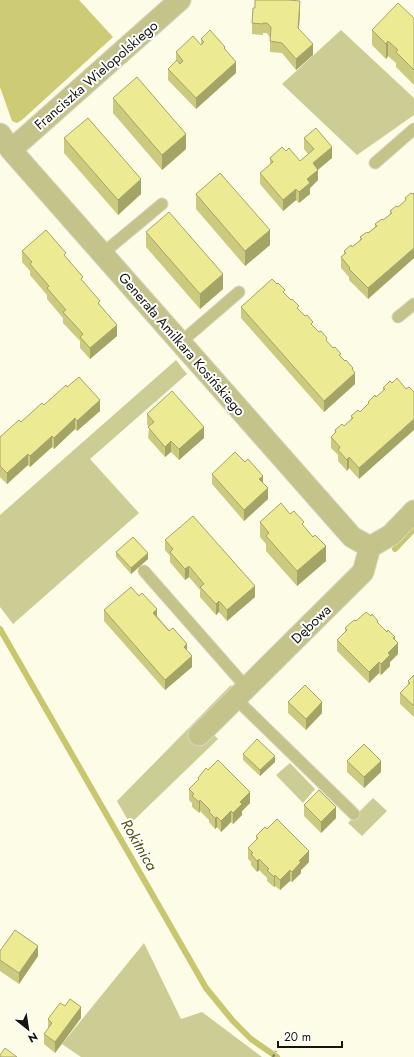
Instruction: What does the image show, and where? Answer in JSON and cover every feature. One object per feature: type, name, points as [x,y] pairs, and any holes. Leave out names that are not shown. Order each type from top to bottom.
[{"type":"street","name":"Franciszka Wielopolskiego","points":[[5,142],[180,0]]},
{"type":"street","name":"Generała Amilkara Kosińskiego","points":[[5,142],[352,537],[370,547]]},
{"type":"street","points":[[370,547],[391,536],[414,511]]},
{"type":"street","name":"Dębowa","points":[[199,735],[363,572],[370,547]]},
{"type":"lane","points":[[375,163],[414,129]]},
{"type":"lane","points":[[102,254],[162,204]]},
{"type":"lane","points":[[181,342],[239,292]]},
{"type":"lane","points":[[398,317],[414,304]]},
{"type":"lane","points":[[144,571],[241,693],[354,814]]},
{"type":"path","points":[[273,1057],[276,1051]]},
{"type":"green space","points":[[341,30],[414,98],[414,115],[357,155],[282,84]]},
{"type":"green space","points":[[176,360],[187,374],[90,459],[139,513],[13,624],[0,607],[0,515]]},
{"type":"green space","points":[[231,685],[233,691],[213,734],[218,739],[130,824],[117,801]]},
{"type":"green space","points":[[290,763],[315,789],[303,803],[276,775]]},
{"type":"green space","points":[[373,798],[387,811],[362,836],[348,823]]},
{"type":"green space","points":[[144,943],[181,1019],[202,1012],[262,1057],[81,1057],[62,1044]]},
{"type":"shaded area","points":[[0,0],[79,0],[113,37],[17,123],[12,121],[0,87]]},
{"type":"building","points":[[255,0],[300,1],[298,28],[313,44],[296,59],[282,43],[270,41],[271,27],[267,23],[252,23]]},
{"type":"building","points":[[398,3],[414,18],[414,70],[396,52],[398,50],[388,41],[386,44],[372,30]]},
{"type":"building","points":[[210,30],[236,62],[196,98],[168,69],[177,60],[180,64],[183,61],[176,52],[193,36],[201,45],[204,42],[201,39]]},
{"type":"building","points":[[137,77],[186,134],[162,155],[113,98]]},
{"type":"building","points":[[88,118],[141,179],[118,200],[64,138]]},
{"type":"building","points":[[316,128],[332,147],[313,163],[318,170],[307,179],[310,183],[299,192],[296,189],[283,200],[260,173],[273,162],[270,158],[282,147],[286,151],[289,148],[300,161],[314,149],[304,138]]},
{"type":"building","points":[[220,173],[270,230],[245,251],[196,194]]},
{"type":"building","points":[[411,193],[414,193],[414,248],[368,288],[349,269],[350,268],[341,257],[346,253],[344,251],[362,239],[360,237],[377,226],[375,224],[392,213],[390,211],[396,206],[398,207]]},
{"type":"building","points":[[169,212],[223,274],[200,294],[146,232]]},
{"type":"building","points":[[46,230],[66,253],[64,255],[83,277],[81,279],[100,301],[98,303],[117,325],[90,348],[80,337],[83,334],[63,312],[66,310],[47,288],[49,286],[30,264],[32,262],[22,251]]},
{"type":"building","points":[[272,279],[285,290],[283,292],[299,306],[297,308],[305,316],[307,315],[313,322],[311,324],[319,332],[321,331],[327,338],[326,340],[333,348],[335,347],[341,354],[339,355],[353,368],[352,369],[355,373],[324,401],[241,307]]},
{"type":"building","points":[[79,377],[100,400],[77,421],[75,418],[54,438],[52,436],[30,456],[28,454],[7,473],[0,466],[0,437],[19,420],[21,422],[42,403],[44,405],[66,385],[67,387]]},
{"type":"building","points":[[397,378],[406,389],[409,387],[414,392],[414,419],[359,468],[349,457],[347,460],[338,450],[340,447],[331,437],[336,432],[335,430],[342,424],[344,426],[353,418],[351,416],[358,410],[360,412],[375,395],[376,397],[385,389],[383,388],[390,381],[392,383]]},
{"type":"building","points":[[172,391],[204,427],[179,449],[171,441],[165,447],[148,427],[154,422],[147,414]]},
{"type":"building","points":[[235,452],[245,462],[248,459],[263,476],[259,479],[268,488],[244,510],[212,474]]},
{"type":"building","points":[[281,503],[290,514],[294,511],[304,522],[302,524],[313,537],[315,535],[326,546],[297,571],[266,536],[269,533],[260,522]]},
{"type":"building","points":[[193,516],[255,586],[227,610],[219,601],[216,604],[200,587],[204,584],[189,566],[185,569],[170,552],[173,549],[165,540]]},
{"type":"building","points":[[133,537],[148,553],[131,568],[116,552]]},
{"type":"building","points":[[131,587],[139,596],[142,593],[157,609],[153,613],[169,631],[173,628],[187,644],[184,647],[192,656],[165,680],[104,610]]},
{"type":"building","points":[[366,612],[371,616],[372,614],[378,621],[377,622],[387,632],[388,630],[395,637],[393,638],[398,643],[388,653],[390,655],[381,664],[379,662],[369,672],[337,640],[347,630],[345,628]]},
{"type":"building","points":[[414,675],[414,706],[400,693],[410,683],[408,681]]},
{"type":"building","points":[[305,685],[322,702],[306,719],[288,702]]},
{"type":"building","points":[[257,739],[275,756],[260,770],[243,754]]},
{"type":"building","points":[[364,744],[381,761],[364,777],[347,761]]},
{"type":"building","points":[[218,760],[250,792],[240,802],[242,804],[233,813],[231,811],[221,821],[209,812],[210,810],[200,800],[199,802],[192,796],[194,794],[189,789],[199,779],[198,778],[206,768],[208,770]]},
{"type":"building","points":[[319,790],[336,807],[321,822],[304,805]]},
{"type":"building","points":[[277,819],[309,851],[299,861],[301,862],[292,872],[290,870],[280,880],[275,875],[274,877],[267,870],[269,869],[259,859],[257,861],[251,854],[253,853],[248,848],[258,838],[256,836],[265,827],[267,829]]},
{"type":"building","points":[[15,930],[38,946],[19,973],[0,960],[0,951]]},
{"type":"building","points":[[70,999],[81,1007],[55,1042],[44,1034],[52,1023],[48,1019],[60,1003],[65,1006]]},
{"type":"building","points":[[5,1048],[17,1057],[0,1057]]},
{"type":"waterway","points":[[395,549],[414,529]]},
{"type":"waterway","name":"Rokitnica","points":[[0,629],[206,988],[233,1021],[251,1039],[277,1057]]}]
